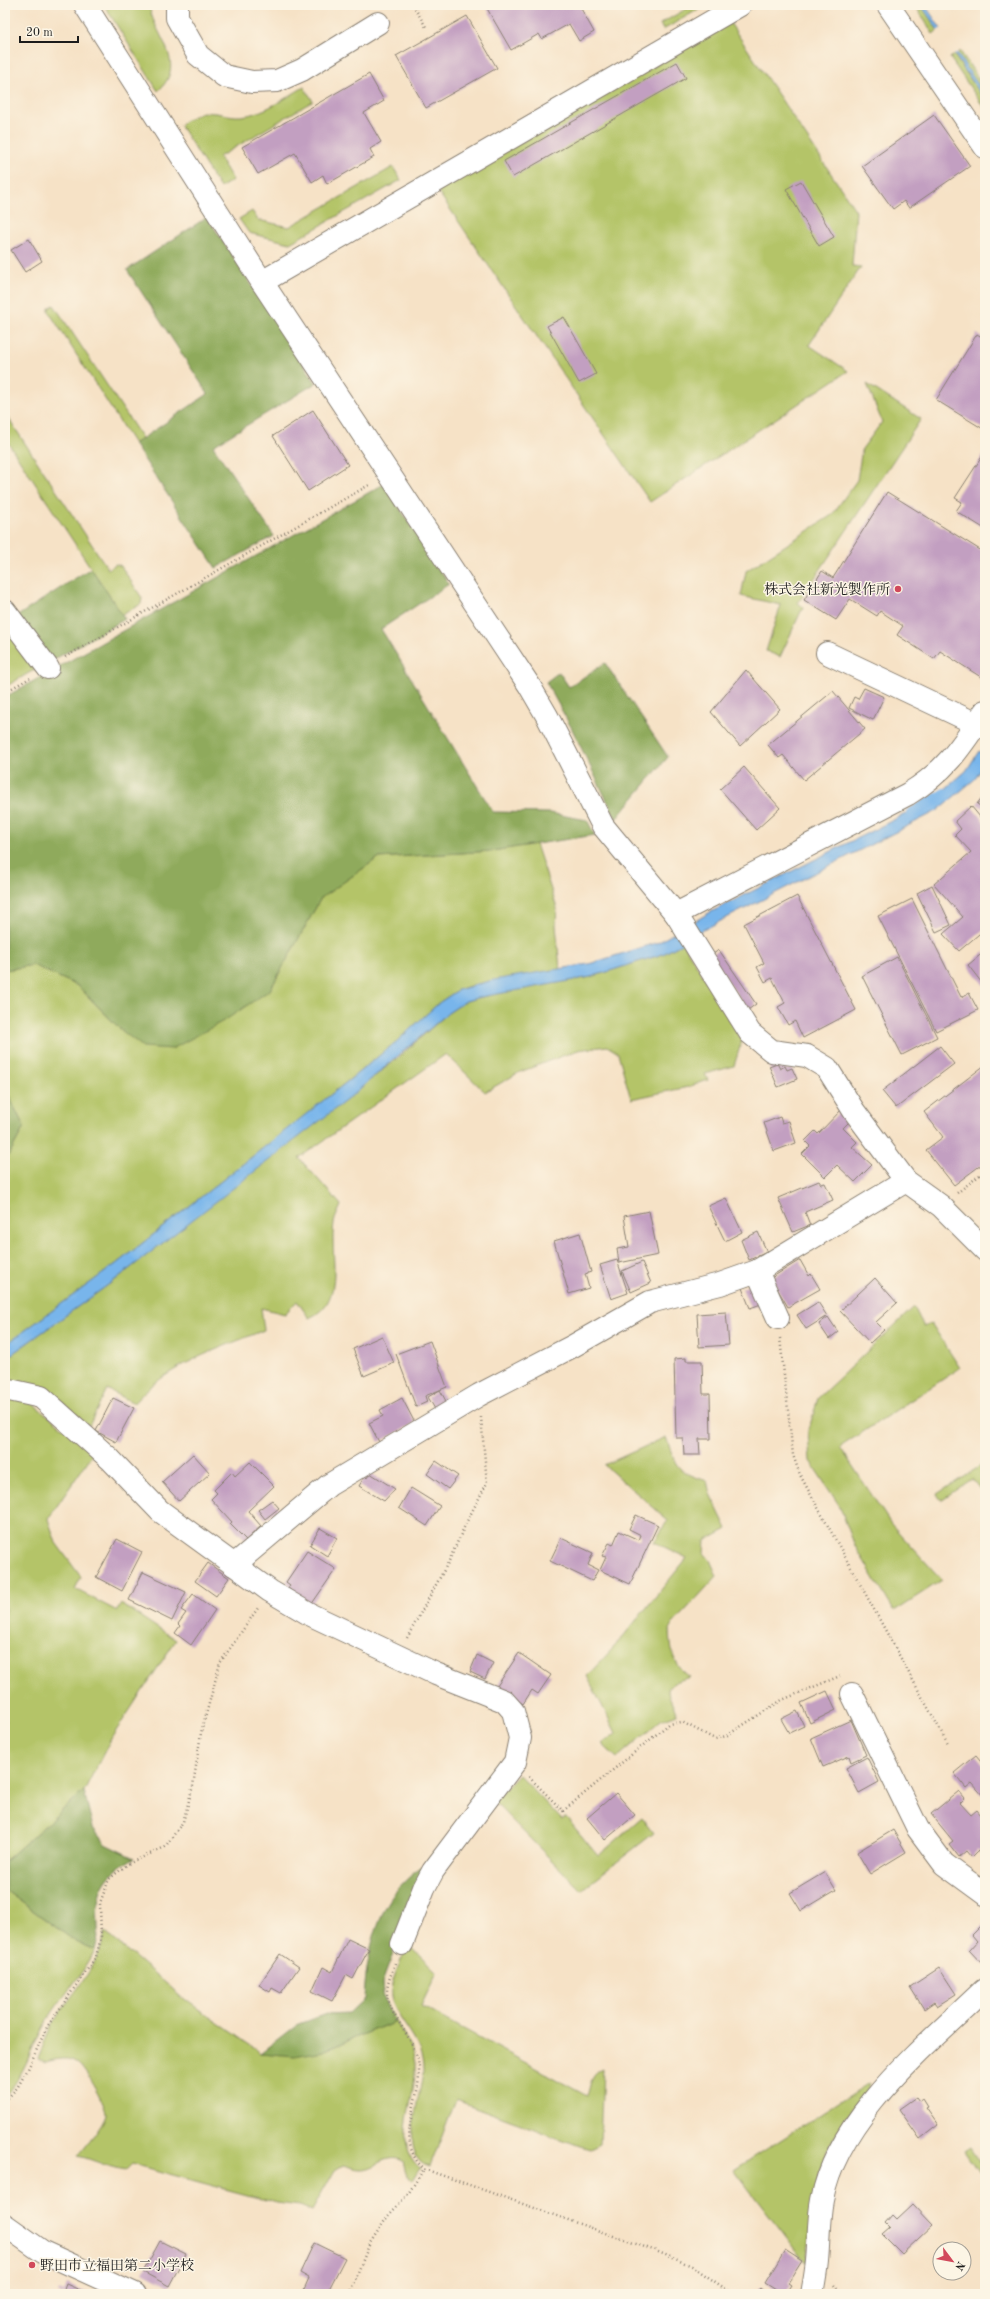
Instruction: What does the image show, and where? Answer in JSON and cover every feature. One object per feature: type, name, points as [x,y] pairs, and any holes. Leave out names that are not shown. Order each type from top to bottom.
[{"type":"street","points":[[85,5],[262,282],[529,685],[548,716],[603,826],[676,914],[750,1033],[772,1051],[807,1056],[828,1068],[854,1111],[906,1181],[941,1206],[985,1250]]},
{"type":"street","points":[[177,5],[177,18],[198,55],[224,76],[252,82],[278,81],[302,70],[378,23]]},
{"type":"street","points":[[262,282],[740,5]]},
{"type":"street","points":[[888,5],[985,147]]},
{"type":"street","points":[[5,611],[48,668]]},
{"type":"street","points":[[676,914],[908,794],[929,781],[952,760],[982,721],[827,653]]},
{"type":"street","points":[[234,1565],[330,1485],[479,1395],[573,1346],[650,1302],[720,1284],[757,1271],[906,1181]]},
{"type":"street","points":[[757,1271],[778,1318]]},
{"type":"street","points":[[5,1389],[41,1397],[110,1459],[160,1511],[270,1591],[309,1614],[397,1656],[436,1674],[504,1701],[513,1711],[518,1724],[520,1738],[515,1762],[433,1871],[424,1888],[402,1944]]},
{"type":"street","points":[[852,1694],[918,1829],[944,1864],[985,1894]]},
{"type":"street","points":[[812,2294],[817,2263],[822,2200],[837,2156],[855,2124],[891,2080],[985,1989]]},
{"type":"street","points":[[5,2225],[43,2252],[135,2294]]},
{"type":"path","points":[[413,5],[426,27]]},
{"type":"path","points":[[5,692],[388,474]]},
{"type":"path","points":[[941,1206],[985,1171]]},
{"type":"path","points":[[778,1318],[793,1455],[800,1475],[948,1744]]},
{"type":"path","points":[[397,1656],[449,1561],[487,1482],[479,1395]]},
{"type":"path","points":[[5,2101],[17,2088],[28,2069],[47,2027],[96,1957],[101,1938],[100,1903],[109,1880],[128,1864],[165,1846],[183,1822],[193,1786],[201,1733],[220,1663],[270,1591]]},
{"type":"path","points":[[515,1762],[563,1811],[669,1724],[682,1722],[715,1739],[726,1736],[782,1700],[843,1675],[852,1694]]},
{"type":"path","points":[[402,1944],[388,1984],[387,1994],[391,2006],[417,2054],[419,2080],[408,2140],[412,2155],[424,2169],[656,2251],[692,2266],[734,2294]]},
{"type":"path","points":[[349,2294],[370,2243],[388,2216],[408,2194],[424,2169]]},
{"type":"green space","points":[[104,5],[149,5],[170,60],[170,70],[167,81],[158,91]]},
{"type":"green space","points":[[693,5],[706,5],[663,30],[660,24]]},
{"type":"green space","points":[[915,5],[921,5],[938,30],[933,34]]},
{"type":"green space","points":[[730,23],[856,211],[852,266],[861,267],[809,345],[848,371],[650,502],[437,190]]},
{"type":"green space","points":[[960,51],[985,88],[985,95],[957,54]]},
{"type":"green space","points":[[954,55],[985,100],[985,109],[950,58]]},
{"type":"green space","points":[[304,87],[313,101],[219,157],[233,180],[220,188],[180,125],[194,116],[204,113],[236,116],[250,115],[274,105]]},
{"type":"green space","points":[[393,167],[401,180],[290,243],[249,233],[239,219],[252,211],[258,220],[289,227]]},
{"type":"green space","points":[[207,217],[316,383],[213,446],[274,536],[216,568],[134,444],[208,394],[127,270]]},
{"type":"green space","points":[[54,305],[142,438],[134,444],[49,312],[49,308]]},
{"type":"green space","points":[[867,384],[921,419],[798,603],[803,607],[780,657],[766,651],[781,605],[741,596],[746,571],[832,515],[857,480],[862,449],[882,422]]},
{"type":"green space","points":[[5,413],[108,569],[116,564],[121,566],[142,598],[141,604],[122,615],[5,438]]},
{"type":"green space","points":[[384,484],[449,584],[381,629],[493,812],[550,813],[587,820],[595,835],[492,851],[378,858],[321,898],[270,990],[227,1019],[172,1049],[143,1047],[121,1030],[78,986],[33,965],[5,970],[5,697]]},
{"type":"green space","points":[[91,568],[125,619],[53,660],[16,617]]},
{"type":"green space","points":[[5,617],[36,661],[34,670],[5,687]]},
{"type":"green space","points":[[605,663],[668,757],[616,819],[571,727],[546,682],[559,672],[569,687]]},
{"type":"green space","points":[[536,844],[557,908],[556,925],[560,969],[476,984],[458,990],[440,1002],[396,1042],[313,1109],[116,1264],[5,1345],[5,1162],[24,1127],[5,1088],[5,970],[33,965],[78,986],[121,1030],[270,990],[321,898],[378,858],[492,851]]},
{"type":"green space","points":[[683,943],[742,1040],[734,1066],[705,1074],[708,1080],[688,1087],[631,1099],[618,1053],[607,1046],[578,1050],[520,1072],[485,1092],[446,1054],[299,1158],[341,1205],[334,1223],[334,1276],[332,1289],[328,1301],[321,1311],[309,1318],[297,1301],[285,1314],[261,1308],[264,1330],[212,1351],[177,1368],[161,1378],[134,1403],[107,1389],[89,1426],[48,1388],[5,1382],[5,1359],[115,1280],[398,1058],[448,1013],[466,1001],[497,993],[591,977],[663,954]]},
{"type":"green space","points":[[5,1088],[24,1127],[5,1162]]},
{"type":"green space","points":[[914,1307],[924,1327],[931,1323],[960,1368],[840,1447],[891,1524],[942,1580],[894,1611],[855,1546],[839,1505],[810,1461],[808,1432],[818,1398]]},
{"type":"green space","points":[[5,1395],[27,1399],[94,1452],[48,1519],[56,1543],[81,1577],[75,1589],[117,1611],[121,1604],[176,1640],[112,1737],[84,1791],[5,1861]]},
{"type":"green space","points":[[666,1437],[672,1455],[678,1466],[688,1474],[707,1481],[710,1494],[727,1529],[705,1541],[704,1553],[710,1560],[717,1576],[670,1627],[673,1655],[679,1667],[690,1677],[674,1683],[668,1690],[668,1694],[677,1714],[661,1720],[617,1758],[602,1744],[616,1733],[587,1676],[616,1645],[687,1558],[654,1542],[668,1520],[604,1465]]},
{"type":"green space","points":[[985,1463],[985,1490],[982,1492],[972,1479],[941,1500],[937,1494]]},
{"type":"green space","points":[[519,1775],[562,1820],[566,1817],[598,1856],[642,1818],[654,1833],[581,1890],[493,1801]]},
{"type":"green space","points":[[84,1791],[93,1828],[105,1844],[134,1858],[121,1866],[110,1876],[99,1896],[98,1937],[95,1950],[76,1942],[5,1890],[5,1861]]},
{"type":"green space","points":[[438,1856],[416,1891],[382,1983],[386,2003],[396,2021],[323,2051],[294,2056],[261,2053],[297,2025],[326,2014],[349,2013],[364,1999],[370,1952],[374,1936],[387,1905],[395,1892],[406,1880]]},
{"type":"green space","points":[[5,1890],[76,1942],[95,1950],[84,1969],[57,2005],[45,2024],[22,2071],[12,2089],[5,2097]]},
{"type":"green space","points":[[105,1932],[187,2001],[261,2053],[323,2051],[396,2021],[411,2048],[415,2066],[415,2079],[406,2133],[407,2146],[411,2158],[420,2168],[412,2181],[407,2177],[403,2161],[397,2159],[386,2160],[365,2169],[356,2169],[343,2165],[335,2170],[312,2211],[300,2206],[277,2203],[132,2164],[126,2170],[114,2168],[78,2156],[94,2136],[104,2120],[106,2115],[103,2104],[86,2073],[74,2061],[62,2059],[46,2062],[38,2059],[48,2033],[59,2013],[90,1970],[101,1946]]},
{"type":"green space","points":[[408,1944],[437,1972],[421,2006],[587,2096],[593,2077],[603,2069],[600,2144],[590,2149],[580,2146],[456,2100],[430,2167],[420,2162],[414,2152],[413,2125],[422,2081],[422,2060],[415,2040],[398,2015],[391,1996],[394,1977]]},
{"type":"green space","points":[[869,2083],[868,2089],[849,2113],[829,2147],[819,2177],[806,2264],[734,2170]]},
{"type":"green space","points":[[971,2147],[985,2169],[985,2180],[965,2151]]},
{"type":"water","points":[[921,5],[925,5],[985,95],[985,100]]},
{"type":"water","points":[[979,751],[985,755],[985,763],[975,779],[937,811],[697,933],[692,923],[707,914],[931,801],[966,771]]},
{"type":"water","points":[[676,932],[683,943],[663,954],[591,977],[466,1001],[448,1013],[348,1099],[115,1280],[5,1359],[5,1345],[116,1264],[348,1081],[396,1042],[440,1002],[458,990],[493,980],[589,964],[659,942]]},
{"type":"pier","points":[[942,28],[958,52],[953,56],[937,31]]},
{"type":"building","points":[[485,5],[579,5],[594,32],[579,41],[569,24],[542,39],[539,34],[511,50]]},
{"type":"building","points":[[467,16],[497,68],[426,108],[396,56]]},
{"type":"building","points":[[677,62],[686,78],[513,177],[504,161]]},
{"type":"building","points":[[369,74],[384,101],[364,113],[381,142],[370,149],[374,157],[327,184],[323,175],[312,182],[295,153],[258,174],[242,147]]},
{"type":"building","points":[[934,115],[970,166],[909,208],[904,201],[893,209],[862,166]]},
{"type":"building","points":[[801,181],[834,237],[819,246],[786,189]]},
{"type":"building","points":[[29,239],[42,261],[25,272],[11,250]]},
{"type":"building","points":[[564,317],[596,374],[579,383],[547,326]]},
{"type":"building","points":[[977,334],[985,339],[985,430],[936,400]]},
{"type":"building","points":[[313,410],[348,465],[308,491],[273,436]]},
{"type":"building","points":[[985,452],[985,529],[956,511],[962,502],[955,498]]},
{"type":"building","name":"株式会社新光製作所","points":[[887,492],[985,553],[984,679],[940,651],[934,659],[897,635],[903,626],[880,611],[877,616],[850,599],[836,620],[804,600],[822,571],[833,578]]},
{"type":"building","points":[[746,670],[780,709],[740,746],[711,712]]},
{"type":"building","points":[[864,688],[884,697],[873,720],[849,708],[854,697],[858,699]]},
{"type":"building","points":[[833,691],[865,729],[804,780],[783,755],[779,758],[768,745]]},
{"type":"building","points":[[744,767],[780,808],[756,830],[720,789]]},
{"type":"building","points":[[985,793],[985,809],[977,804]]},
{"type":"building","points":[[971,806],[985,823],[985,929],[959,951],[943,934],[963,917],[934,884],[971,852],[955,835],[961,829],[955,821]]},
{"type":"building","points":[[932,885],[951,925],[936,932],[917,893]]},
{"type":"building","points":[[797,896],[856,1010],[803,1038],[795,1021],[788,1025],[778,1007],[785,1003],[772,978],[765,982],[757,967],[764,963],[744,924]]},
{"type":"building","points":[[912,899],[961,997],[969,993],[978,1010],[936,1031],[878,916]]},
{"type":"building","points":[[719,950],[756,1004],[748,1010],[710,956]]},
{"type":"building","points":[[985,951],[985,987],[968,965]]},
{"type":"building","points":[[897,957],[937,1037],[902,1055],[862,976]]},
{"type":"building","points":[[940,1046],[954,1064],[896,1108],[882,1091]]},
{"type":"building","points":[[777,1063],[780,1069],[785,1066],[787,1070],[792,1068],[797,1079],[778,1087],[769,1066]]},
{"type":"building","points":[[985,1065],[985,1162],[954,1185],[926,1150],[943,1137],[924,1112]]},
{"type":"building","points":[[844,1107],[854,1117],[843,1128],[857,1142],[852,1147],[872,1165],[855,1182],[837,1165],[825,1177],[802,1154],[810,1146],[805,1141],[815,1131],[818,1134]]},
{"type":"building","points":[[780,1117],[782,1123],[789,1121],[796,1143],[774,1151],[764,1123]]},
{"type":"building","points":[[819,1181],[821,1184],[825,1183],[833,1200],[805,1212],[810,1225],[793,1232],[778,1198]]},
{"type":"building","points":[[726,1198],[742,1232],[725,1241],[708,1206]]},
{"type":"building","points":[[649,1211],[658,1255],[619,1263],[617,1249],[629,1247],[624,1216]]},
{"type":"building","points":[[758,1232],[767,1252],[749,1260],[741,1240]]},
{"type":"building","points":[[580,1233],[591,1272],[585,1274],[589,1288],[569,1294],[554,1241]]},
{"type":"building","points":[[617,1260],[628,1293],[611,1299],[600,1265]]},
{"type":"building","points":[[800,1260],[809,1276],[811,1274],[820,1289],[788,1307],[771,1278]]},
{"type":"building","points":[[642,1262],[651,1283],[631,1292],[622,1271]]},
{"type":"building","points":[[875,1278],[897,1303],[876,1322],[884,1330],[870,1343],[840,1311]]},
{"type":"building","points":[[756,1283],[764,1303],[750,1308],[742,1288]]},
{"type":"building","points":[[818,1302],[827,1316],[806,1329],[797,1315]]},
{"type":"building","points":[[726,1312],[729,1345],[699,1347],[697,1314]]},
{"type":"building","points":[[828,1317],[838,1332],[829,1339],[819,1324]]},
{"type":"building","points":[[382,1336],[394,1363],[364,1376],[353,1349]]},
{"type":"building","points":[[430,1341],[447,1387],[425,1396],[427,1402],[416,1407],[396,1354]]},
{"type":"building","points":[[686,1358],[686,1361],[702,1361],[703,1394],[710,1394],[711,1439],[699,1439],[700,1455],[684,1455],[683,1438],[676,1438],[674,1359]]},
{"type":"building","points":[[440,1390],[447,1403],[435,1409],[428,1397]]},
{"type":"building","points":[[113,1398],[134,1408],[116,1442],[96,1431]]},
{"type":"building","points":[[402,1398],[415,1423],[379,1442],[369,1423],[383,1416],[380,1410]]},
{"type":"building","points":[[193,1454],[210,1473],[179,1501],[162,1482]]},
{"type":"building","points":[[436,1461],[458,1476],[448,1489],[427,1474]]},
{"type":"building","points":[[250,1462],[274,1486],[248,1511],[261,1526],[246,1540],[230,1524],[232,1522],[211,1499],[217,1493],[214,1490],[232,1472],[235,1476]]},
{"type":"building","points":[[370,1473],[395,1489],[384,1501],[359,1486],[365,1476],[367,1478]]},
{"type":"building","points":[[411,1488],[440,1506],[427,1526],[399,1508]]},
{"type":"building","points":[[272,1500],[279,1508],[265,1519],[258,1510]]},
{"type":"building","points":[[636,1515],[658,1525],[630,1584],[600,1570],[606,1557],[602,1556],[609,1543],[613,1545],[619,1531],[639,1540],[641,1535],[629,1529]]},
{"type":"building","points":[[320,1528],[337,1538],[327,1556],[310,1545]]},
{"type":"building","points":[[561,1538],[593,1553],[588,1565],[598,1570],[592,1581],[550,1561]]},
{"type":"building","points":[[117,1539],[142,1552],[122,1591],[96,1577]]},
{"type":"building","points":[[307,1551],[336,1569],[311,1605],[288,1588],[290,1585],[286,1582]]},
{"type":"building","points":[[208,1563],[229,1578],[216,1596],[195,1581]]},
{"type":"building","points":[[143,1572],[186,1592],[172,1621],[129,1600]]},
{"type":"building","points":[[193,1594],[215,1610],[191,1645],[175,1633],[180,1626],[178,1624],[186,1613],[181,1610]]},
{"type":"building","points":[[519,1653],[551,1675],[538,1694],[532,1690],[523,1704],[497,1686]]},
{"type":"building","points":[[477,1655],[493,1663],[485,1679],[470,1672]]},
{"type":"building","points":[[827,1691],[836,1710],[810,1723],[801,1703]]},
{"type":"building","points":[[797,1711],[804,1726],[789,1733],[781,1719]]},
{"type":"building","points":[[851,1720],[866,1755],[851,1762],[849,1756],[823,1767],[811,1738]]},
{"type":"building","points":[[976,1755],[985,1766],[984,1797],[972,1783],[966,1788],[954,1773]]},
{"type":"building","points":[[867,1757],[879,1782],[859,1793],[846,1768]]},
{"type":"building","points":[[959,1791],[965,1798],[960,1803],[971,1815],[977,1810],[985,1820],[985,1851],[981,1854],[978,1850],[971,1857],[966,1851],[959,1857],[949,1844],[953,1841],[931,1814]]},
{"type":"building","points":[[616,1793],[635,1815],[605,1840],[587,1818]]},
{"type":"building","points":[[893,1830],[906,1852],[870,1874],[857,1852]]},
{"type":"building","points":[[825,1872],[836,1890],[801,1911],[790,1893]]},
{"type":"building","points":[[985,1922],[985,1963],[983,1965],[969,1950],[977,1941],[972,1935]]},
{"type":"building","points":[[348,1939],[369,1949],[353,1979],[346,1975],[332,2001],[312,1991],[323,1967],[332,1972]]},
{"type":"building","points":[[280,1954],[299,1967],[281,1993],[272,1988],[270,1992],[259,1985]]},
{"type":"building","points":[[939,1968],[956,1994],[937,2006],[934,2002],[924,2009],[910,1987]]},
{"type":"building","points":[[916,2097],[919,2101],[923,2099],[928,2107],[926,2108],[938,2125],[920,2139],[899,2109]]},
{"type":"building","points":[[913,2204],[933,2225],[902,2254],[882,2234],[890,2227],[886,2223],[893,2215],[897,2219]]},
{"type":"building","points":[[160,2241],[186,2254],[169,2286],[143,2272]]},
{"type":"building","points":[[314,2243],[345,2258],[329,2289],[335,2292],[333,2294],[302,2294],[309,2278],[300,2273]]},
{"type":"building","points":[[785,2250],[802,2261],[788,2283],[791,2285],[785,2294],[778,2294],[775,2292],[776,2290],[765,2283]]},
{"type":"building","points":[[66,2284],[89,2294],[58,2294],[59,2290],[63,2292]]},
{"type":"building","points":[[760,2288],[767,2294],[754,2294]]},
{"type":"waterway","points":[[909,812],[944,791]]},
{"type":"place","name":"株式会社新光製作所","points":[[898,589]]},
{"type":"place","name":"野田市立福田第二小学校","points":[[32,2265]]}]
